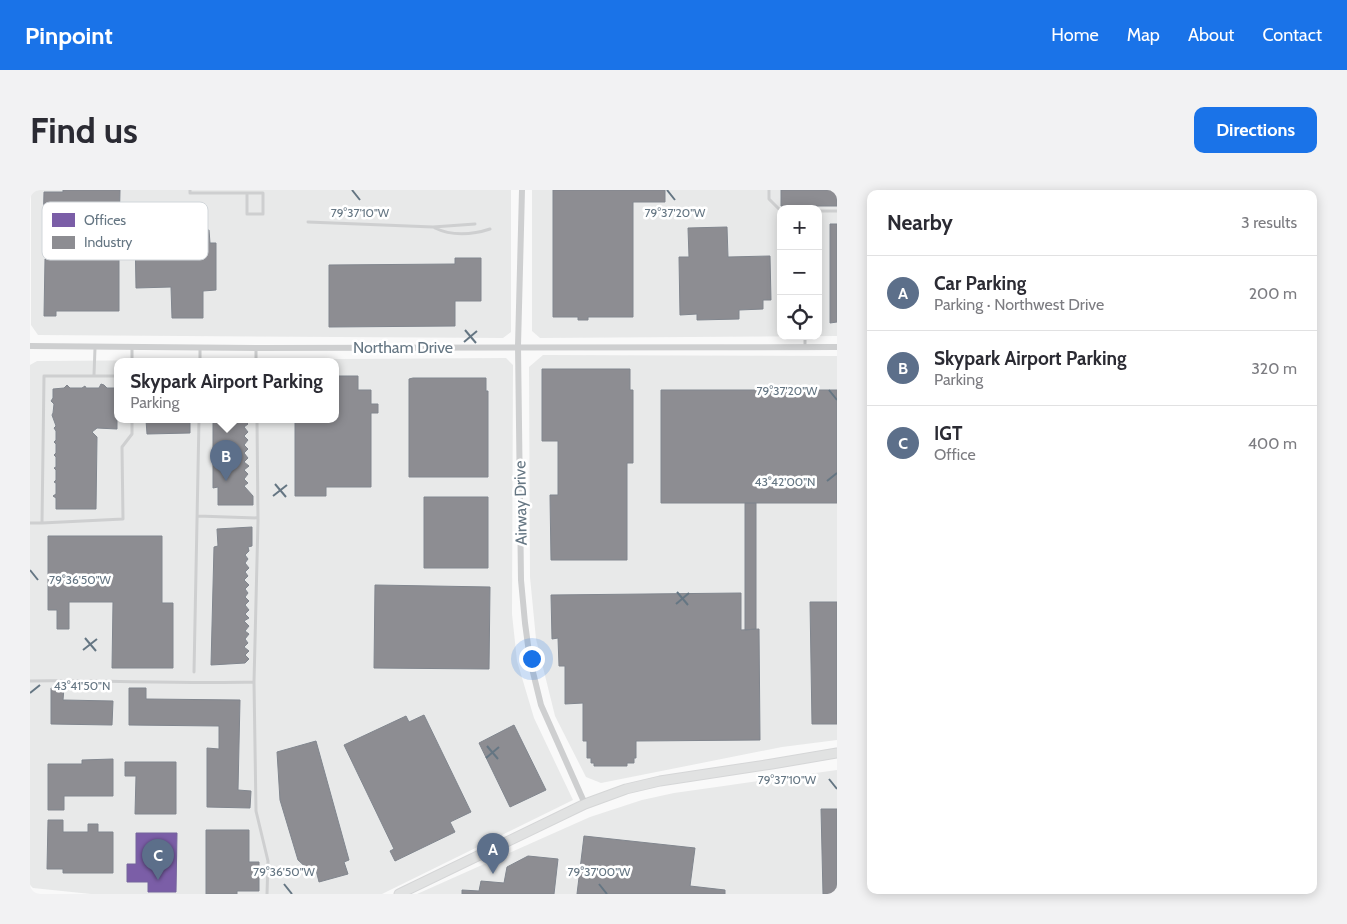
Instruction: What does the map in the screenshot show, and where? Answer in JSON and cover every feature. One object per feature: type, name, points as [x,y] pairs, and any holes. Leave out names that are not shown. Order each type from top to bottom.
[{"type":"street","name":"Airway Drive","points":[[522,190],[518,346],[521,580],[530,660],[541,705],[585,804]]},
{"type":"street","name":"Northam Drive","points":[[30,346],[95,348],[837,347]]},
{"type":"street","points":[[399,894],[585,804],[626,789],[660,780],[762,766],[837,753]]},
{"type":"lane","points":[[190,190],[190,193],[263,192],[263,214],[247,214],[247,193]]},
{"type":"lane","points":[[769,190],[769,199],[777,207]]},
{"type":"lane","points":[[822,211],[837,211]]},
{"type":"lane","points":[[308,222],[433,227],[474,224]]},
{"type":"lane","points":[[433,227],[446,233],[478,233],[490,229]]},
{"type":"lane","points":[[805,340],[805,347]]},
{"type":"lane","points":[[94,375],[95,348]]},
{"type":"lane","points":[[132,348],[132,358]]},
{"type":"lane","points":[[200,348],[200,358]]},
{"type":"lane","points":[[256,348],[256,358]]},
{"type":"lane","points":[[42,523],[44,376],[114,376]]},
{"type":"lane","points":[[30,523],[123,519],[122,447],[132,434],[132,423]]},
{"type":"lane","points":[[194,672],[199,423]]},
{"type":"lane","points":[[257,423],[258,518],[254,682],[256,811],[268,861],[267,894]]},
{"type":"lane","points":[[198,516],[258,518]]},
{"type":"lane","points":[[30,681],[77,680],[193,684],[254,682]]},
{"type":"shaded area","points":[[31,190],[511,190],[511,332],[503,338],[38,335],[31,325]]},
{"type":"shaded area","points":[[532,190],[837,190],[837,336],[822,336],[822,205],[777,205],[777,336],[540,338],[532,331]]},
{"type":"shaded area","points":[[543,355],[837,356],[837,740],[782,747],[601,783],[586,777],[555,716],[536,639],[530,577],[529,367]]},
{"type":"shaded area","points":[[506,358],[513,365],[512,614],[517,661],[534,718],[573,800],[382,894],[91,894],[33,888],[30,885],[30,365],[37,361],[114,361],[114,423],[339,423],[339,359]]},
{"type":"shaded area","points":[[837,770],[837,894],[417,894],[590,817],[642,800],[674,793]]},
{"type":"building: Offices","points":[[136,833],[177,833],[176,892],[148,892],[148,882],[127,882],[127,864],[136,864]]},
{"type":"building: Industry","points":[[63,190],[120,190],[120,202],[44,202],[44,192],[63,192]]},
{"type":"building: Industry","points":[[553,190],[665,190],[665,202],[633,202],[633,317],[588,317],[588,320],[578,320],[578,317],[553,317]]},
{"type":"building: Industry","points":[[781,190],[837,190],[837,206],[781,205]]},
{"type":"building: Industry","points":[[830,224],[837,224],[837,322],[830,323]]},
{"type":"building: Industry","points":[[727,227],[728,257],[770,256],[771,300],[763,300],[763,309],[739,310],[739,319],[697,320],[697,314],[680,315],[679,257],[689,257],[688,228]]},
{"type":"building: Industry","points":[[208,230],[210,243],[216,243],[216,290],[203,291],[203,318],[172,318],[171,287],[136,288],[136,260],[208,260]]},
{"type":"building: Industry","points":[[455,258],[481,258],[481,301],[455,301],[455,326],[329,327],[329,265],[455,264]]},
{"type":"building: Industry","points":[[45,260],[119,260],[119,311],[56,311],[56,316],[44,316]]},
{"type":"building: Industry","points":[[542,369],[630,369],[630,390],[633,390],[633,463],[627,463],[627,560],[551,560],[550,495],[558,495],[558,441],[542,441]]},
{"type":"building: Industry","points":[[339,376],[358,376],[358,390],[371,390],[371,404],[378,404],[378,413],[371,413],[371,487],[326,487],[326,496],[295,496],[295,423],[339,423]]},
{"type":"building: Industry","points":[[486,378],[486,391],[488,391],[488,477],[409,477],[409,379]]},
{"type":"building: Industry","points":[[101,384],[107,388],[114,388],[114,423],[117,423],[117,429],[97,428],[92,432],[97,437],[96,509],[56,509],[56,498],[53,496],[56,494],[56,483],[54,482],[56,480],[56,470],[54,468],[56,467],[56,457],[54,455],[56,453],[56,444],[54,442],[56,440],[56,431],[54,428],[56,426],[52,415],[54,404],[51,401],[53,389],[64,388],[67,385],[70,388],[82,388],[85,386],[86,388],[99,388]]},
{"type":"building: Industry","points":[[661,390],[837,390],[837,503],[661,503]]},
{"type":"building: Industry","points":[[146,423],[190,423],[190,433],[147,434]]},
{"type":"building: Industry","points":[[213,423],[247,423],[244,427],[248,432],[244,436],[248,440],[244,445],[248,449],[244,453],[248,458],[244,462],[249,466],[244,470],[248,474],[244,479],[248,483],[244,486],[253,496],[253,505],[218,505],[218,487],[213,488]]},
{"type":"building: Industry","points":[[424,497],[488,497],[488,568],[424,568]]},
{"type":"building: Industry","points":[[745,503],[756,503],[756,629],[745,630]]},
{"type":"building: Industry","points":[[252,527],[252,546],[248,547],[249,551],[245,555],[248,559],[245,563],[249,568],[245,572],[248,576],[244,580],[249,585],[245,589],[248,593],[245,597],[249,601],[245,605],[249,610],[245,614],[249,618],[244,621],[249,626],[245,631],[249,634],[245,639],[248,643],[244,647],[249,651],[245,655],[249,659],[245,663],[211,665],[214,547],[218,546],[217,529]]},
{"type":"building: Industry","points":[[48,536],[162,536],[162,603],[173,603],[173,668],[112,668],[113,602],[69,602],[69,629],[57,629],[57,610],[48,610]]},
{"type":"building: Industry","points":[[375,585],[490,587],[489,669],[374,668]]},
{"type":"building: Industry","points":[[741,593],[741,630],[759,629],[760,740],[636,741],[636,758],[634,758],[634,763],[627,763],[627,766],[594,766],[594,763],[591,763],[591,758],[587,758],[587,741],[583,741],[583,703],[565,704],[565,666],[559,666],[558,638],[552,639],[551,595]]},
{"type":"building: Industry","points":[[810,602],[837,602],[837,724],[812,724]]},
{"type":"building: Industry","points":[[51,688],[64,688],[63,700],[113,701],[112,725],[51,724]]},
{"type":"building: Industry","points":[[129,688],[146,688],[146,699],[240,700],[238,790],[251,791],[250,808],[207,807],[207,748],[219,749],[219,726],[129,725]]},
{"type":"building: Industry","points":[[424,715],[471,812],[450,822],[455,832],[395,861],[390,851],[394,849],[344,745],[406,716],[409,722]]},
{"type":"building: Industry","points":[[514,725],[546,790],[510,807],[479,743]]},
{"type":"building: Industry","points":[[316,741],[349,860],[344,862],[348,874],[319,882],[316,870],[311,872],[298,860],[280,800],[277,752]]},
{"type":"building: Industry","points":[[113,759],[113,796],[64,796],[64,810],[48,810],[48,764],[82,764],[82,760]]},
{"type":"building: Industry","points":[[125,762],[176,762],[176,814],[135,814],[136,776],[125,776]]},
{"type":"building: Industry","points":[[821,809],[837,809],[837,894],[823,894]]},
{"type":"building: Industry","points":[[48,820],[63,820],[63,832],[88,832],[88,824],[98,824],[98,832],[113,832],[113,873],[63,873],[63,869],[47,869]]},
{"type":"building: Industry","points":[[206,830],[249,830],[249,862],[259,862],[259,891],[237,891],[237,894],[206,894]]},
{"type":"building: Industry","points":[[584,836],[695,848],[690,886],[725,890],[725,894],[577,894]]},
{"type":"building: Industry","points":[[528,856],[558,859],[554,894],[462,894],[462,890],[479,891],[481,881],[504,883],[507,867]]},
{"type":"place","name":"Skypark Airport Parking","points":[[226,481]]},
{"type":"place","name":"Car Parking","points":[[493,874]]},
{"type":"place","name":"IGT","points":[[158,880]]}]
